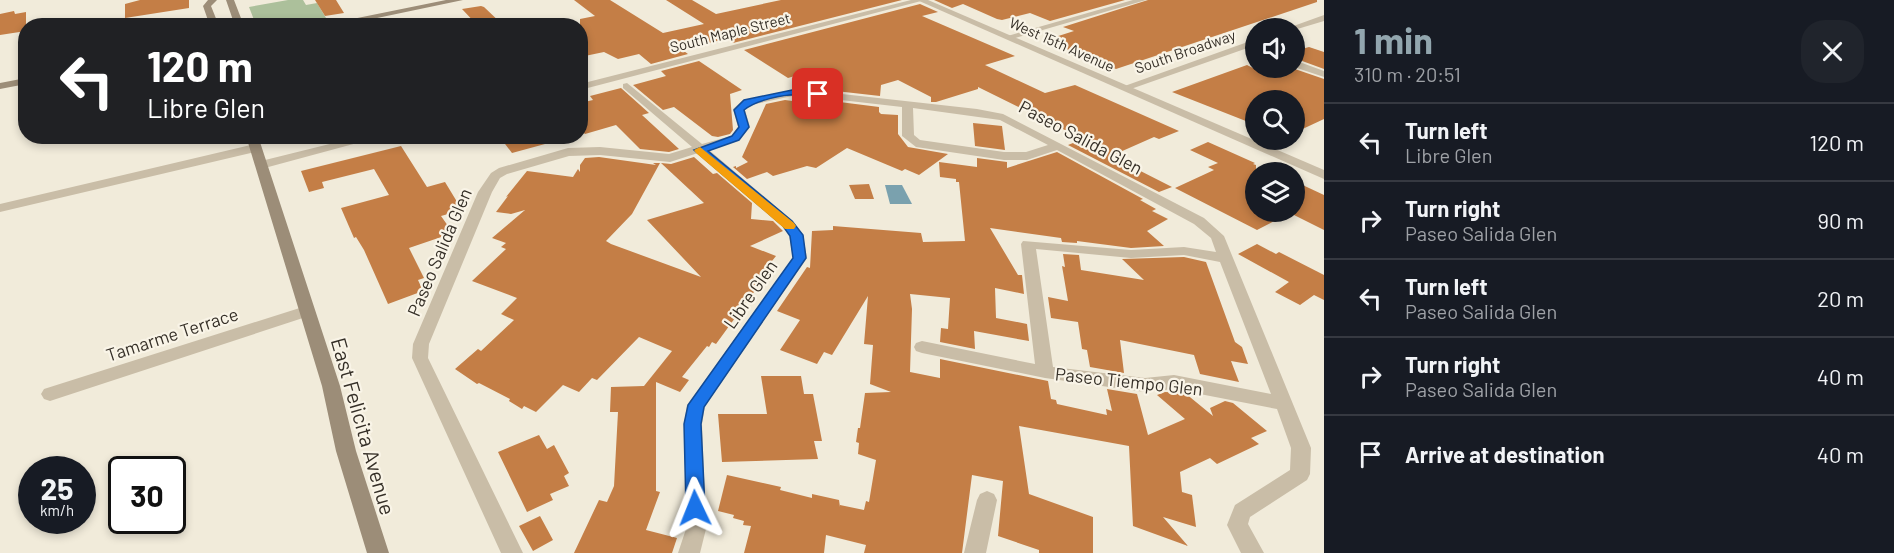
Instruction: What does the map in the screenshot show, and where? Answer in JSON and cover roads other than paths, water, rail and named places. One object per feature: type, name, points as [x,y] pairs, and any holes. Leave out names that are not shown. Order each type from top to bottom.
[{"type":"main road","points":[[212,18],[207,6],[213,0]]},
{"type":"main road","points":[[230,0],[237,18]]},
{"type":"main road","points":[[364,18],[459,0]]},
{"type":"main road","points":[[0,86],[18,83]]},
{"type":"main road","name":"East Felicita Avenue","points":[[254,144],[331,386],[346,451],[378,553]]},
{"type":"street","name":"West 15th Avenue","points":[[921,0],[1324,175]]},
{"type":"street","name":"South Maple Street","points":[[588,85],[921,0]]},
{"type":"street","points":[[1009,37],[1142,0]]},
{"type":"street","points":[[1305,24],[1324,18]]},
{"type":"street","name":"South Broadway","points":[[1124,88],[1244,46]]},
{"type":"street","points":[[1305,67],[1324,74]]},
{"type":"street","name":"Libre Glen","points":[[627,86],[788,224],[796,235],[800,258],[696,405],[693,424],[696,529],[689,553]]},
{"type":"street","name":"Paseo Salida Glen","points":[[512,553],[420,358],[421,344],[485,192],[495,176],[503,171],[568,152],[600,151],[662,158],[700,150],[735,138],[744,127],[739,110],[747,102],[797,92],[1003,117],[1199,221],[1217,237],[1301,448],[1300,474],[1242,511],[1237,525],[1253,553]]},
{"type":"street","points":[[907,104],[908,136],[916,143],[1004,156],[1027,156],[1058,146]]},
{"type":"street","points":[[0,208],[245,144]]},
{"type":"street","points":[[261,165],[346,144]]},
{"type":"street","name":"Paseo Tiempo Glen","points":[[1045,372],[1028,244],[1131,254],[1184,250],[1227,259]]},
{"type":"street","name":"Tamarme Terrace","points":[[50,394],[306,311]]},
{"type":"street","name":"Paseo Tiempo Glen","points":[[922,347],[1045,372],[1145,385],[1174,382],[1284,404]]},
{"type":"street","points":[[975,553],[987,500]]},
{"type":"water","points":[[885,185],[902,185],[912,204],[890,204]]}]
